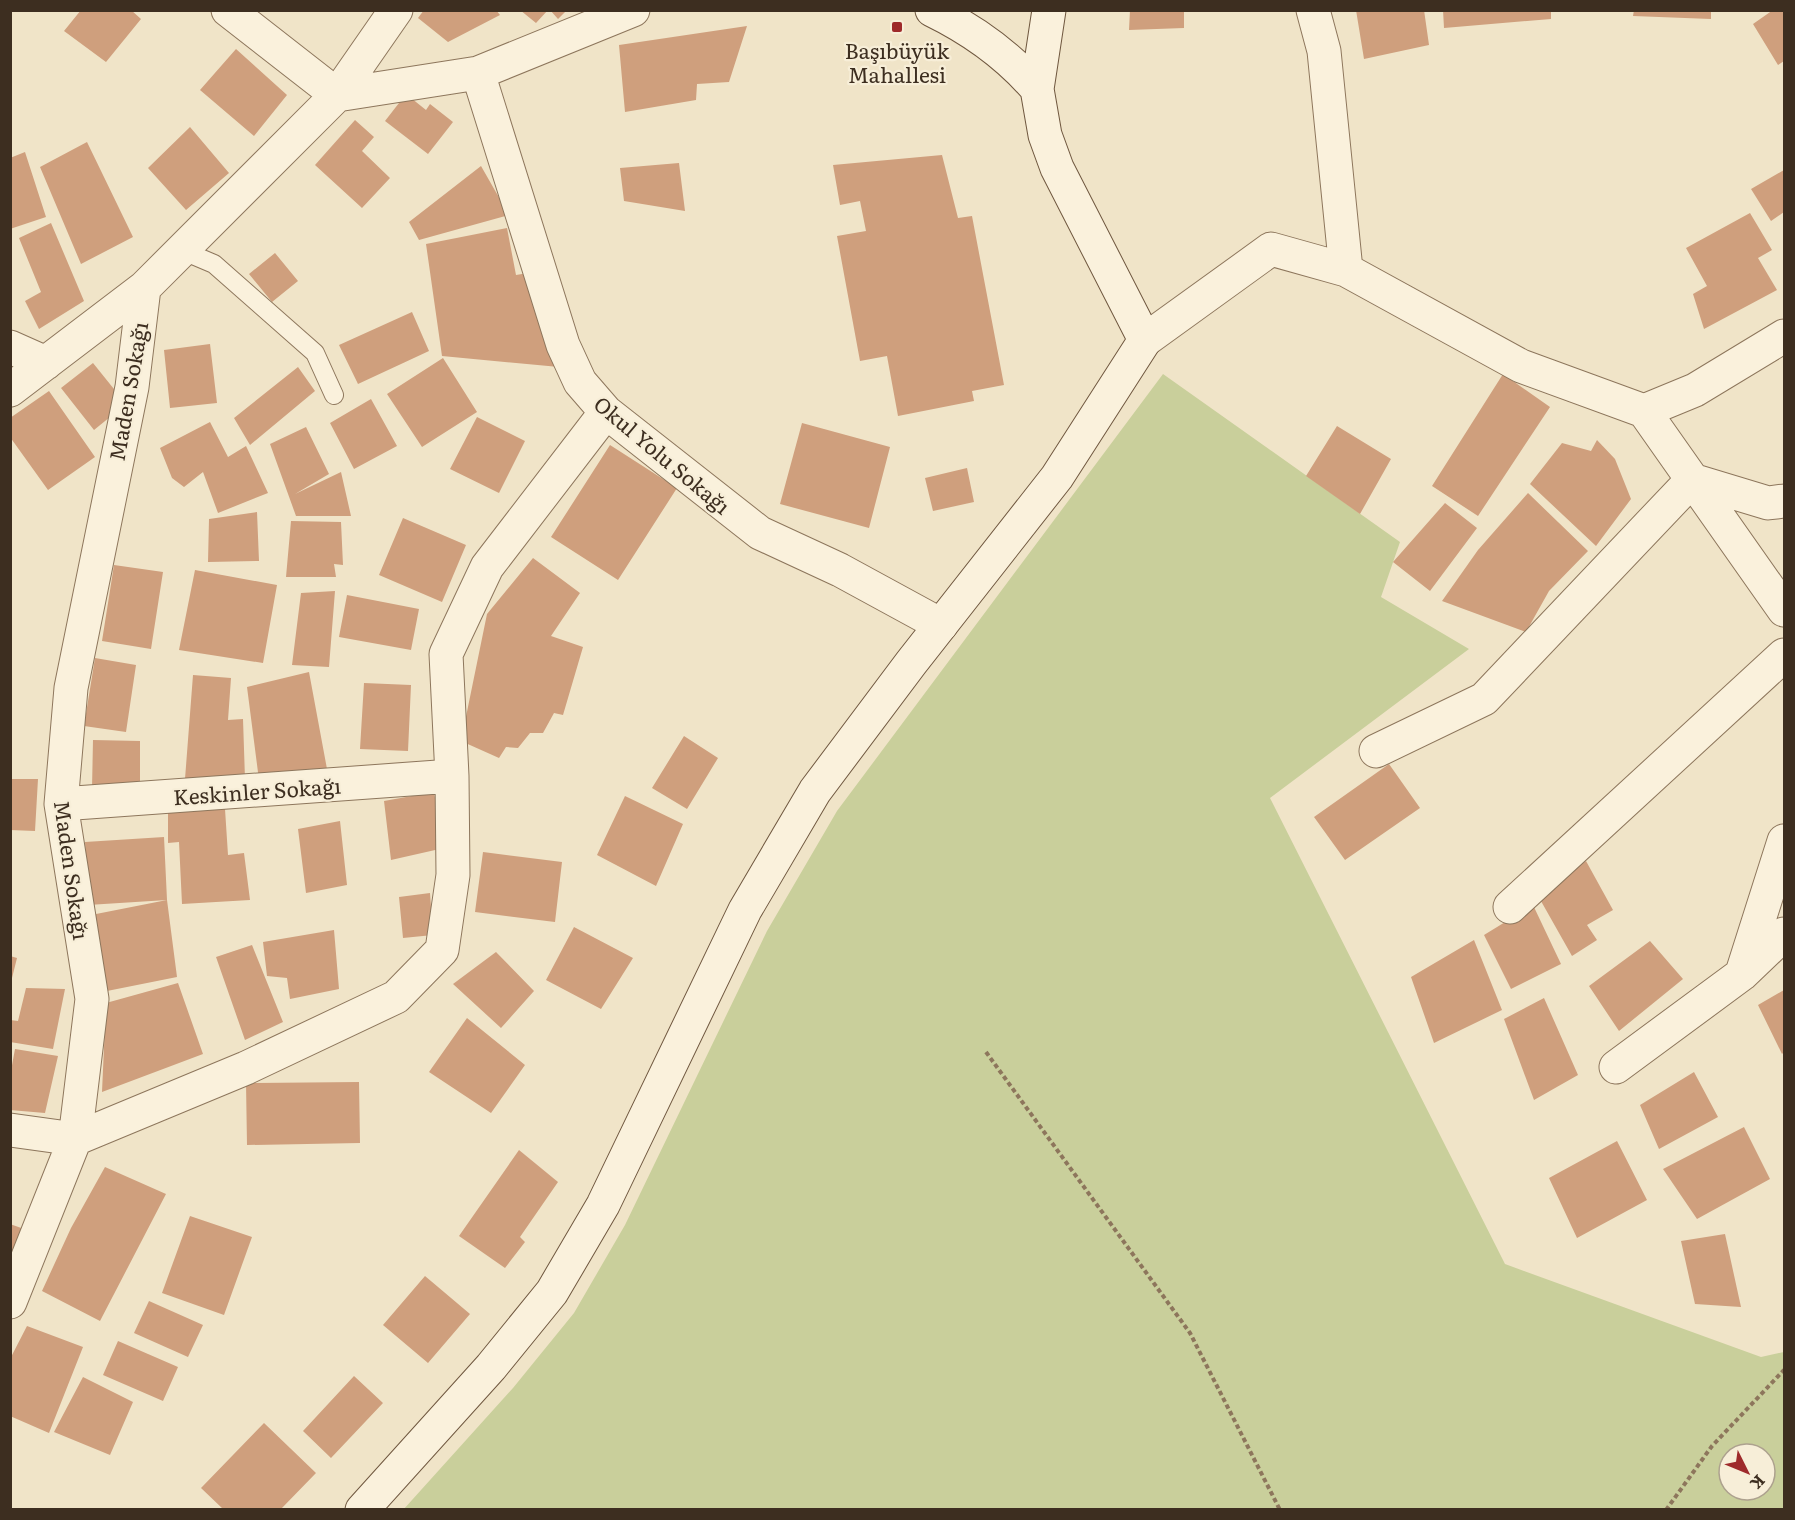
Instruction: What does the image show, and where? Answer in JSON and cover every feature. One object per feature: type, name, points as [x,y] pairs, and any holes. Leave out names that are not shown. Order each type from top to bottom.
[{"type":"street","points":[[228,10],[337,95],[478,73],[633,10]]},
{"type":"street","points":[[10,390],[144,288],[337,95],[396,10]]},
{"type":"street","points":[[932,10],[958,23],[993,46],[1016,64],[1037,89]]},
{"type":"street","points":[[1027,10],[1045,135],[1057,168],[1146,340]]},
{"type":"street","points":[[1037,89],[1049,10]]},
{"type":"street","points":[[1313,10],[1324,51],[1346,270]]},
{"type":"street","name":"Okul Yolu Sokağı","points":[[478,73],[563,345],[580,382],[606,412],[760,533],[840,570],[941,625]]},
{"type":"street","points":[[362,1509],[491,1367],[552,1292],[603,1205],[745,910],[815,791],[1057,477],[1146,340],[1271,249],[1346,270],[1521,366],[1644,411],[1785,610]]},
{"type":"street","name":"Maden Sokağı","points":[[10,1302],[75,1139],[92,999],[61,804],[70,688],[132,387],[144,288]]},
{"type":"street","points":[[1644,411],[1695,390],[1785,336]]},
{"type":"street","points":[[10,347],[46,363]]},
{"type":"street","points":[[10,1130],[75,1139],[246,1068],[396,997],[442,950],[453,875],[452,776],[446,654],[487,567],[606,412]]},
{"type":"street","points":[[1692,480],[1768,502],[1785,501]]},
{"type":"street","points":[[1376,751],[1484,699],[1561,621],[1692,480]]},
{"type":"street","points":[[1510,907],[1785,655]]},
{"type":"street","name":"Keskinler Sokağı","points":[[61,804],[452,776]]},
{"type":"street","points":[[1742,974],[1785,840]]},
{"type":"street","points":[[1616,1067],[1742,974],[1785,934]]},
{"type":"lane","points":[[181,250],[214,264],[315,353],[334,395]]},
{"type":"path","points":[[986,1053],[1190,1333],[1280,1509]]},
{"type":"path","points":[[1666,1509],[1712,1446],[1785,1370]]},
{"type":"green space","points":[[1163,374],[1400,542],[1381,597],[1469,649],[1270,798],[1505,1264],[1761,1357],[1784,1352],[1784,1509],[403,1510],[513,1388],[574,1313],[625,1225],[767,931],[837,811]]},
{"type":"building","points":[[81,10],[131,10],[141,19],[106,62],[64,31]]},
{"type":"building","points":[[424,10],[496,10],[500,15],[448,42],[418,18]]},
{"type":"building","points":[[520,10],[548,10],[536,23]]},
{"type":"building","points":[[550,10],[567,10],[558,19]]},
{"type":"building","points":[[1130,10],[1184,10],[1184,28],[1129,30]]},
{"type":"building","points":[[1356,10],[1424,10],[1429,45],[1364,59]]},
{"type":"building","points":[[1443,10],[1551,10],[1551,19],[1444,28]]},
{"type":"building","points":[[1634,10],[1711,10],[1711,19],[1633,16]]},
{"type":"building","points":[[1773,10],[1784,10],[1784,61],[1778,65],[1753,24]]},
{"type":"building","points":[[747,26],[729,82],[697,84],[696,100],[625,112],[619,45]]},
{"type":"building","points":[[236,49],[287,95],[254,136],[200,90]]},
{"type":"building","points":[[406,94],[426,110],[430,104],[453,122],[428,154],[385,121]]},
{"type":"building","points":[[355,120],[374,137],[362,151],[390,178],[362,208],[315,165]]},
{"type":"building","points":[[190,127],[229,173],[186,210],[148,168]]},
{"type":"building","points":[[87,142],[133,237],[81,264],[40,167]]},
{"type":"building","points":[[25,152],[46,217],[10,229],[10,158]]},
{"type":"building","points":[[942,155],[958,218],[972,216],[1004,385],[972,391],[974,401],[898,416],[887,356],[860,361],[837,236],[866,231],[860,201],[840,205],[833,165]]},
{"type":"building","points":[[679,163],[685,211],[624,201],[620,168]]},
{"type":"building","points":[[481,166],[509,215],[419,240],[409,222]]},
{"type":"building","points":[[1784,170],[1784,212],[1771,221],[1751,189]]},
{"type":"building","points":[[1750,213],[1772,250],[1758,258],[1777,290],[1704,329],[1693,294],[1707,286],[1686,248]]},
{"type":"building","points":[[51,223],[84,301],[39,329],[25,301],[41,292],[19,238]]},
{"type":"building","points":[[507,228],[516,275],[528,273],[559,367],[442,356],[426,244]]},
{"type":"building","points":[[275,253],[298,281],[272,302],[249,274]]},
{"type":"building","points":[[412,312],[429,351],[358,384],[339,345]]},
{"type":"building","points":[[210,344],[217,403],[170,408],[164,350]]},
{"type":"building","points":[[443,358],[477,412],[422,447],[387,394]]},
{"type":"building","points":[[93,363],[126,404],[94,430],[61,388]]},
{"type":"building","points":[[298,367],[315,391],[250,445],[234,418]]},
{"type":"building","points":[[1503,374],[1550,407],[1478,516],[1432,486]]},
{"type":"building","points":[[49,391],[95,457],[48,490],[10,437],[10,418]]},
{"type":"building","points":[[371,399],[397,446],[354,469],[330,423]]},
{"type":"building","points":[[477,417],[525,441],[499,493],[450,469]]},
{"type":"building","points":[[210,422],[228,457],[246,446],[268,493],[218,513],[203,472],[184,487],[172,478],[160,448]]},
{"type":"building","points":[[802,423],[890,447],[869,528],[780,504]]},
{"type":"building","points":[[1337,426],[1391,459],[1360,514],[1306,476]]},
{"type":"building","points":[[306,427],[329,474],[295,494],[341,472],[351,516],[296,516],[270,444]]},
{"type":"building","points":[[1597,440],[1615,459],[1631,499],[1596,546],[1530,484],[1562,443],[1591,451]]},
{"type":"building","points":[[610,445],[677,488],[618,580],[551,537]]},
{"type":"building","points":[[967,468],[974,502],[933,511],[925,478]]},
{"type":"building","points":[[1528,493],[1588,551],[1549,591],[1526,632],[1442,601],[1478,550]]},
{"type":"building","points":[[1445,503],[1477,528],[1430,591],[1393,562]]},
{"type":"building","points":[[257,512],[259,561],[208,562],[209,519]]},
{"type":"building","points":[[403,518],[466,545],[442,602],[379,575]]},
{"type":"building","points":[[291,521],[341,522],[343,565],[334,564],[336,577],[286,577]]},
{"type":"building","points":[[533,558],[580,593],[551,636],[583,647],[563,715],[554,713],[543,733],[530,733],[518,748],[506,747],[499,758],[461,741],[487,614]]},
{"type":"building","points":[[114,565],[163,572],[151,649],[102,641]]},
{"type":"building","points":[[195,570],[277,585],[263,663],[179,650]]},
{"type":"building","points":[[335,591],[329,667],[292,665],[301,593]]},
{"type":"building","points":[[347,595],[419,609],[411,650],[339,637]]},
{"type":"building","points":[[95,658],[136,665],[126,732],[84,726]]},
{"type":"building","points":[[309,672],[327,769],[259,780],[247,687]]},
{"type":"building","points":[[193,675],[231,678],[228,720],[243,719],[245,779],[185,779]]},
{"type":"building","points":[[364,683],[411,685],[408,751],[360,749]]},
{"type":"building","points":[[684,736],[718,758],[687,809],[652,788]]},
{"type":"building","points":[[93,740],[140,741],[140,789],[92,789]]},
{"type":"building","points":[[1389,764],[1420,808],[1345,860],[1314,817]]},
{"type":"building","points":[[10,779],[38,779],[35,831],[10,830]]},
{"type":"building","points":[[434,792],[444,848],[391,860],[384,801]]},
{"type":"building","points":[[625,796],[683,824],[656,886],[597,855]]},
{"type":"building","points":[[225,809],[228,855],[244,853],[250,900],[182,904],[179,842],[168,843],[168,811]]},
{"type":"building","points":[[340,821],[347,885],[306,893],[298,829]]},
{"type":"building","points":[[164,837],[167,900],[88,905],[85,842]]},
{"type":"building","points":[[483,852],[562,862],[555,922],[475,912]]},
{"type":"building","points":[[1586,861],[1613,910],[1587,925],[1597,940],[1572,956],[1537,894]]},
{"type":"building","points":[[430,893],[433,935],[403,938],[399,897]]},
{"type":"building","points":[[167,900],[177,977],[107,991],[91,915]]},
{"type":"building","points":[[1533,905],[1561,964],[1511,989],[1484,935]]},
{"type":"building","points":[[574,927],[633,958],[601,1009],[546,980]]},
{"type":"building","points":[[334,930],[339,989],[290,999],[287,978],[267,976],[263,942]]},
{"type":"building","points":[[1474,940],[1502,1010],[1434,1043],[1411,977]]},
{"type":"building","points":[[1650,941],[1683,979],[1619,1031],[1589,986]]},
{"type":"building","points":[[252,945],[283,1022],[245,1040],[216,957]]},
{"type":"building","points":[[496,952],[534,991],[501,1028],[453,984]]},
{"type":"building","points":[[10,956],[17,958],[11,982],[10,982]]},
{"type":"building","points":[[178,983],[203,1054],[102,1092],[106,1003]]},
{"type":"building","points":[[26,988],[65,989],[53,1049],[10,1042],[10,1020],[18,1021]]},
{"type":"building","points":[[1784,990],[1784,1052],[1782,1054],[1758,1005]]},
{"type":"building","points":[[1544,998],[1578,1075],[1534,1100],[1504,1019]]},
{"type":"building","points":[[467,1018],[525,1065],[491,1113],[429,1072]]},
{"type":"building","points":[[15,1049],[58,1056],[45,1113],[10,1110],[10,1076]]},
{"type":"building","points":[[1694,1072],[1718,1117],[1659,1149],[1640,1105]]},
{"type":"building","points":[[359,1082],[360,1143],[247,1145],[246,1083]]},
{"type":"building","points":[[1744,1127],[1770,1179],[1697,1219],[1663,1169]]},
{"type":"building","points":[[1617,1141],[1647,1200],[1577,1238],[1549,1178]]},
{"type":"building","points":[[519,1150],[558,1182],[520,1237],[525,1242],[505,1268],[459,1236]]},
{"type":"building","points":[[105,1167],[166,1194],[100,1321],[42,1291],[71,1228]]},
{"type":"building","points":[[190,1216],[252,1237],[224,1315],[162,1293]]},
{"type":"building","points":[[10,1224],[24,1229],[10,1260]]},
{"type":"building","points":[[1725,1234],[1741,1307],[1695,1304],[1681,1241]]},
{"type":"building","points":[[425,1276],[470,1314],[428,1363],[383,1325]]},
{"type":"building","points":[[149,1301],[203,1325],[188,1357],[134,1333]]},
{"type":"building","points":[[27,1326],[83,1347],[49,1433],[10,1416],[10,1359]]},
{"type":"building","points":[[118,1341],[178,1367],[163,1401],[103,1375]]},
{"type":"building","points":[[354,1376],[383,1403],[331,1458],[303,1431]]},
{"type":"building","points":[[83,1377],[133,1402],[110,1455],[54,1432]]},
{"type":"building","points":[[264,1423],[316,1473],[281,1509],[223,1509],[201,1488]]},
{"type":"place","name":"Başıbüyük Mahallesi","points":[[897,27]]}]
